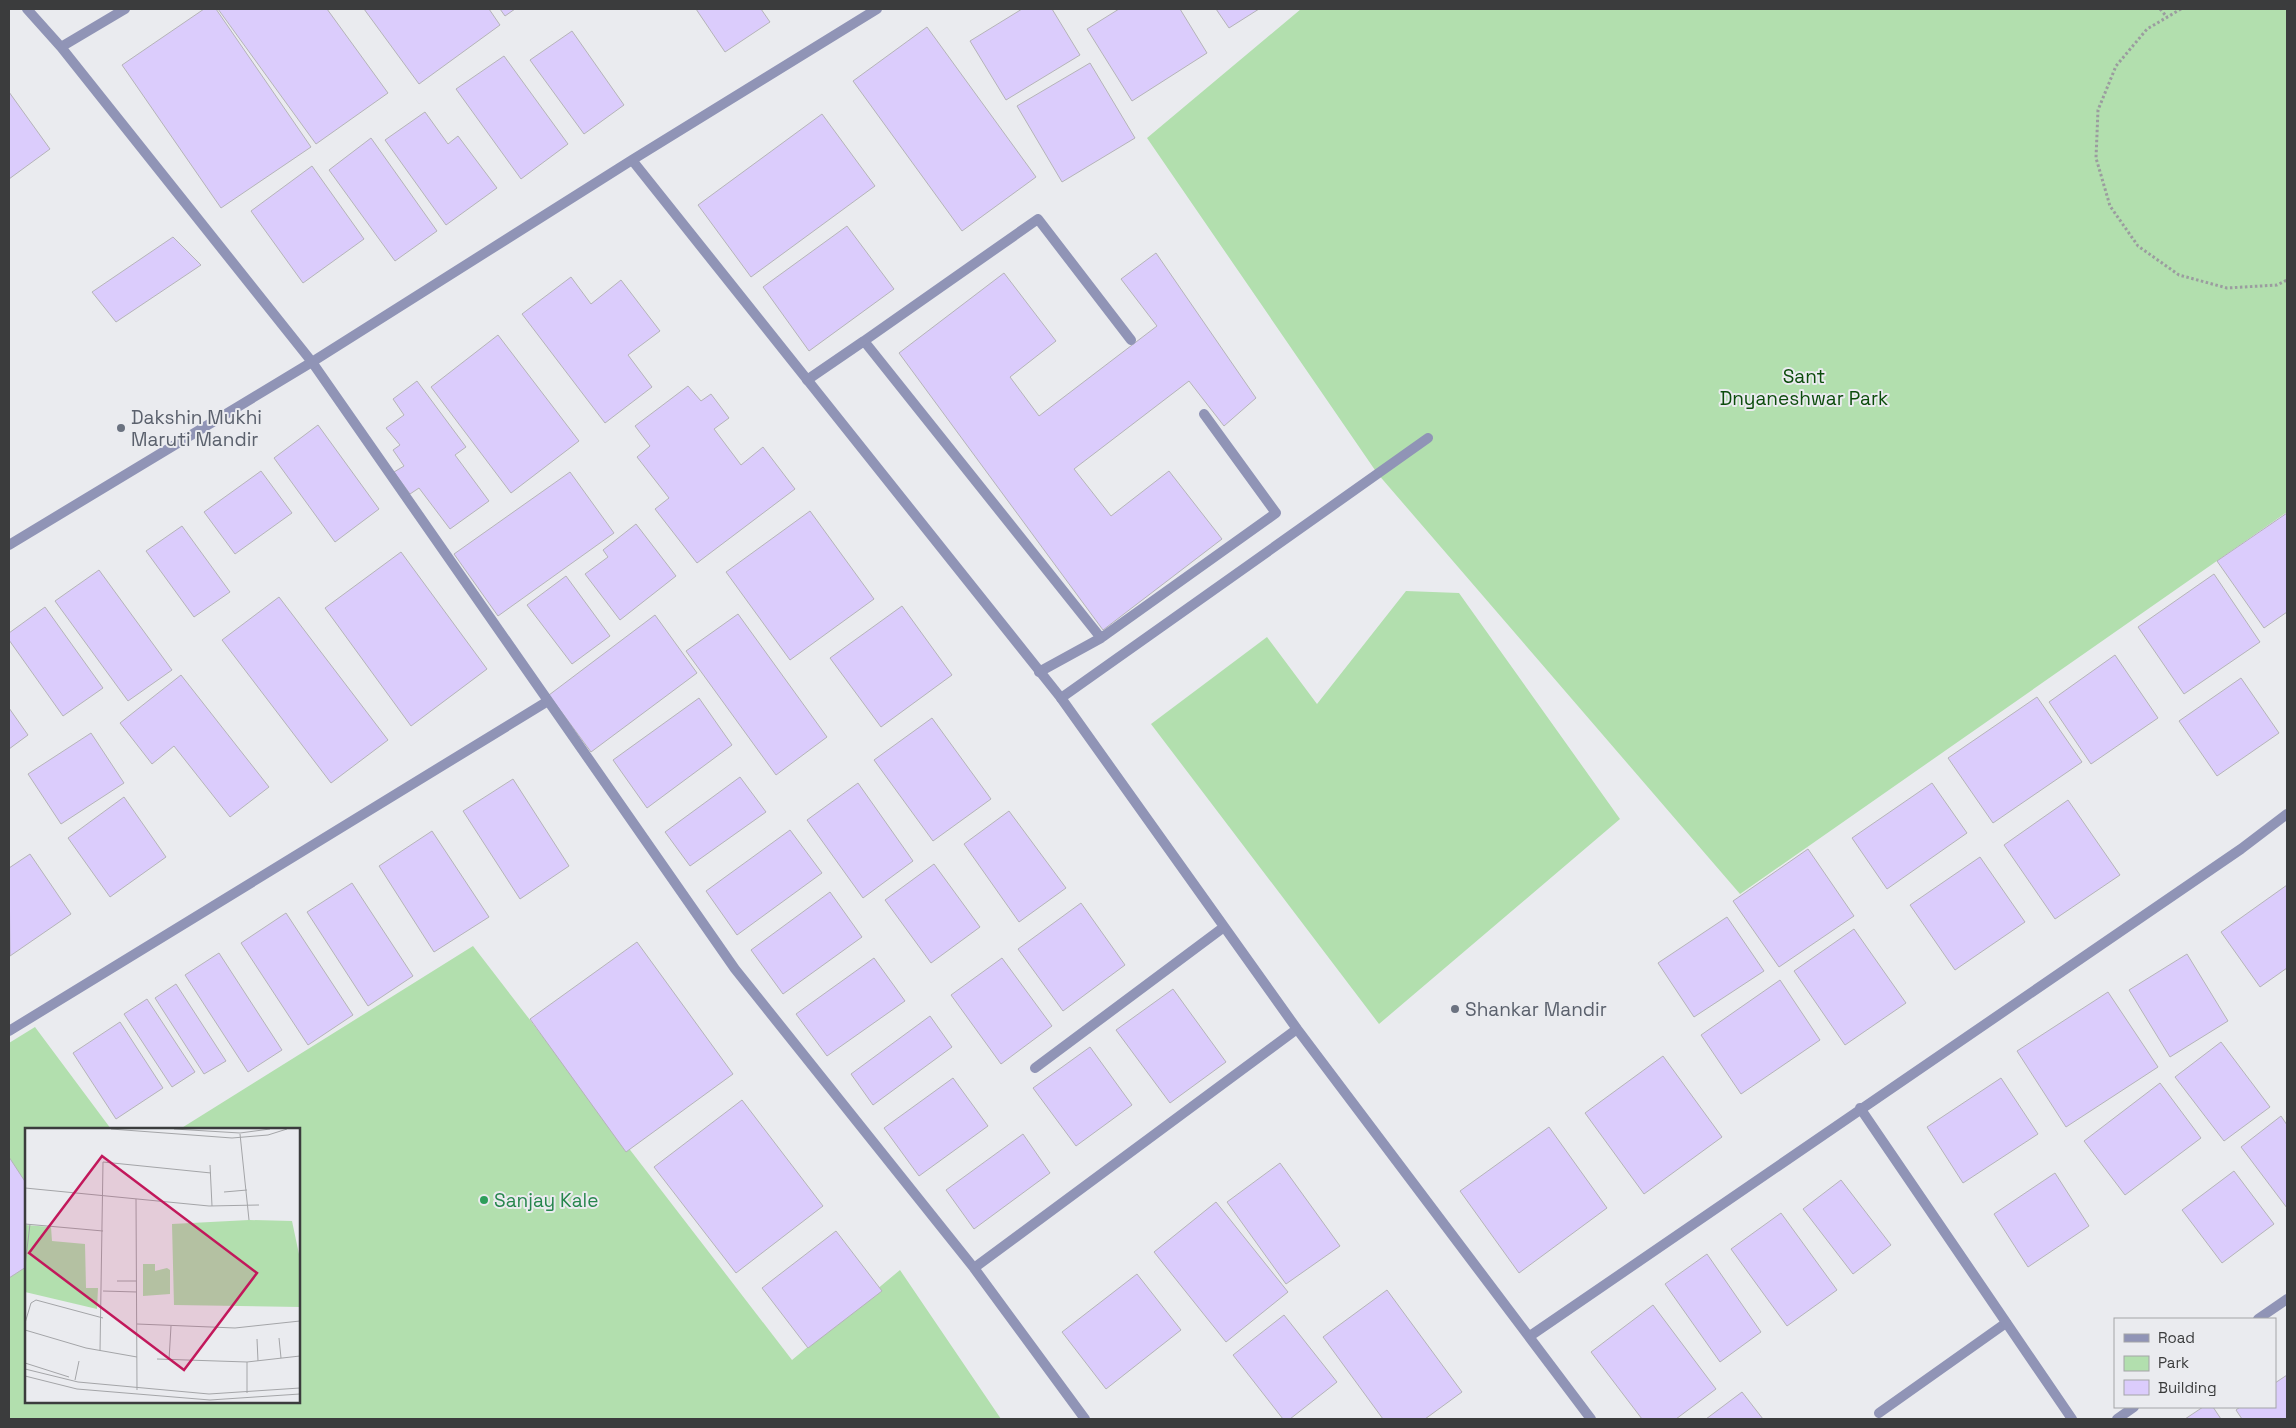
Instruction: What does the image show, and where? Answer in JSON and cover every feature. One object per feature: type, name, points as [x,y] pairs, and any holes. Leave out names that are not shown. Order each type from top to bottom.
[{"type":"street","points":[[27,9],[61,47],[312,362],[735,969],[974,1268],[1085,1419]]},
{"type":"street","points":[[61,47],[124,9]]},
{"type":"street","points":[[9,545],[312,362],[632,160],[877,9]]},
{"type":"street","points":[[632,160],[1061,698],[1297,1029],[1591,1419]]},
{"type":"street","points":[[807,380],[1038,219],[1131,340]]},
{"type":"street","points":[[864,341],[1101,638]]},
{"type":"street","points":[[1039,672],[1101,638],[1276,513],[1204,414]]},
{"type":"street","points":[[1061,698],[1428,438]]},
{"type":"street","points":[[9,1031],[548,700]]},
{"type":"street","points":[[1530,1336],[2241,848],[2287,814]]},
{"type":"street","points":[[1035,1068],[1224,927]]},
{"type":"street","points":[[974,1268],[1297,1029]]},
{"type":"street","points":[[1860,1108],[2072,1419]]},
{"type":"street","points":[[2259,1318],[2287,1299]]},
{"type":"street","points":[[1879,1413],[2006,1323]]},
{"type":"street","points":[[2117,1419],[2133,1408]]},
{"type":"path","points":[[2160,9],[2167,17]]},
{"type":"path","points":[[2181,9],[2147,29],[2116,66],[2098,110],[2096,158],[2110,206],[2138,246],[2179,275],[2227,288],[2277,284],[2287,280]]},
{"type":"green space","name":"Sant Dnyaneshwar Park","points":[[1301,9],[2287,9],[2287,512],[1740,894],[1377,473],[1147,138]]},
{"type":"green space","points":[[1406,591],[1459,593],[1620,819],[1379,1024],[1151,724],[1267,637],[1317,704]]},
{"type":"green space","name":"Sanjay Kale","points":[[473,946],[792,1360],[900,1270],[1001,1419],[9,1419],[9,1043],[35,1027],[110,1128],[25,1128],[25,1403],[300,1403],[300,1128],[182,1128]]},
{"type":"building","points":[[204,9],[216,9],[311,147],[221,208],[122,65]]},
{"type":"building","points":[[218,9],[327,9],[388,93],[316,144]]},
{"type":"building","points":[[364,9],[489,9],[500,25],[419,84]]},
{"type":"building","points":[[500,9],[515,9],[505,16]]},
{"type":"building","points":[[696,9],[761,9],[770,22],[725,52]]},
{"type":"building","points":[[1022,9],[1052,9],[1080,55],[1006,100],[970,41]]},
{"type":"building","points":[[1119,9],[1180,9],[1207,53],[1132,101],[1087,29]]},
{"type":"building","points":[[1216,9],[1259,9],[1229,28]]},
{"type":"building","points":[[927,27],[1036,177],[962,231],[853,81]]},
{"type":"building","points":[[572,31],[624,105],[584,134],[530,60]]},
{"type":"building","points":[[504,56],[568,144],[521,179],[456,89]]},
{"type":"building","points":[[1090,63],[1135,138],[1062,182],[1017,106]]},
{"type":"building","points":[[9,92],[50,149],[9,179]]},
{"type":"building","points":[[425,112],[448,144],[458,136],[497,188],[446,225],[385,140]]},
{"type":"building","points":[[822,114],[875,186],[751,277],[698,205]]},
{"type":"building","points":[[371,138],[437,231],[395,261],[329,170]]},
{"type":"building","points":[[312,166],[364,239],[303,283],[251,211]]},
{"type":"building","points":[[847,226],[894,289],[809,351],[763,287]]},
{"type":"building","points":[[173,237],[201,265],[116,322],[92,292]]},
{"type":"building","points":[[1156,253],[1256,398],[1224,426],[1189,381],[1074,469],[1111,516],[1169,471],[1222,539],[1103,630],[899,353],[1004,273],[1056,341],[1010,377],[1039,416],[1157,326],[1121,279]]},
{"type":"building","points":[[571,277],[591,304],[621,280],[660,331],[628,355],[652,387],[605,423],[522,314]]},
{"type":"building","points":[[498,335],[579,441],[511,493],[431,387]]},
{"type":"building","points":[[417,381],[466,447],[455,455],[489,501],[450,529],[419,488],[410,494],[394,472],[404,466],[393,450],[400,445],[386,428],[404,415],[393,399]]},
{"type":"building","points":[[688,386],[701,401],[711,394],[729,418],[714,429],[741,465],[763,447],[795,489],[697,563],[655,509],[669,498],[637,457],[650,446],[635,426]]},
{"type":"building","points":[[318,425],[379,509],[335,542],[274,458]]},
{"type":"building","points":[[261,471],[292,513],[235,554],[204,512]]},
{"type":"building","points":[[570,472],[614,533],[498,616],[454,554]]},
{"type":"building","points":[[810,511],[874,599],[790,660],[726,572]]},
{"type":"building","points":[[2287,513],[2287,612],[2264,628],[2217,561]]},
{"type":"building","points":[[636,524],[676,576],[620,620],[585,574],[608,557],[603,550]]},
{"type":"building","points":[[182,526],[230,592],[194,617],[146,551]]},
{"type":"building","points":[[401,552],[487,669],[411,726],[325,608]]},
{"type":"building","points":[[99,570],[172,670],[128,701],[55,601]]},
{"type":"building","points":[[2214,574],[2260,642],[2184,694],[2138,627]]},
{"type":"building","points":[[566,576],[610,636],[572,664],[527,605]]},
{"type":"building","points":[[279,597],[388,740],[331,783],[222,640]]},
{"type":"building","points":[[902,606],[952,675],[881,727],[830,658]]},
{"type":"building","points":[[45,607],[103,688],[63,716],[9,640],[9,633]]},
{"type":"building","points":[[738,614],[827,737],[776,775],[686,651]]},
{"type":"building","points":[[655,615],[697,673],[591,752],[549,695]]},
{"type":"building","points":[[2115,655],[2158,718],[2091,764],[2049,702]]},
{"type":"building","points":[[181,675],[269,787],[230,817],[174,746],[152,764],[120,723]]},
{"type":"building","points":[[2241,678],[2279,733],[2217,776],[2179,721]]},
{"type":"building","points":[[2037,697],[2082,762],[1993,823],[1948,758]]},
{"type":"building","points":[[699,698],[732,745],[647,808],[613,760]]},
{"type":"building","points":[[9,708],[28,735],[9,749]]},
{"type":"building","points":[[932,718],[991,799],[933,841],[874,760]]},
{"type":"building","points":[[91,733],[124,783],[61,824],[28,774]]},
{"type":"building","points":[[740,777],[766,812],[690,866],[665,832]]},
{"type":"building","points":[[513,779],[569,866],[520,899],[463,811]]},
{"type":"building","points":[[858,783],[913,861],[863,898],[807,820]]},
{"type":"building","points":[[1932,783],[1967,833],[1887,889],[1852,838]]},
{"type":"building","points":[[124,797],[166,857],[110,897],[68,838]]},
{"type":"building","points":[[2068,800],[2120,875],[2055,919],[2004,845]]},
{"type":"building","points":[[1009,811],[1066,888],[1019,922],[964,844]]},
{"type":"building","points":[[790,830],[822,873],[737,935],[706,891]]},
{"type":"building","points":[[432,831],[489,917],[434,952],[379,866]]},
{"type":"building","points":[[1808,849],[1854,916],[1779,967],[1733,901]]},
{"type":"building","points":[[30,854],[71,914],[10,956],[9,868]]},
{"type":"building","points":[[1980,857],[2025,922],[1955,970],[1910,905]]},
{"type":"building","points":[[934,864],[980,927],[931,963],[885,900]]},
{"type":"building","points":[[352,883],[413,976],[368,1006],[307,912]]},
{"type":"building","points":[[2287,885],[2287,968],[2260,987],[2221,932]]},
{"type":"building","points":[[830,892],[862,937],[783,994],[751,950]]},
{"type":"building","points":[[1081,903],[1125,965],[1063,1011],[1018,949]]},
{"type":"building","points":[[286,913],[353,1015],[308,1045],[241,943]]},
{"type":"building","points":[[1727,917],[1764,971],[1694,1017],[1658,963]]},
{"type":"building","points":[[1854,929],[1906,1003],[1845,1045],[1794,971]]},
{"type":"building","points":[[637,942],[733,1074],[626,1152],[530,1019]]},
{"type":"building","points":[[219,953],[282,1050],[248,1072],[185,975]]},
{"type":"building","points":[[2187,954],[2228,1021],[2170,1057],[2129,990]]},
{"type":"building","points":[[874,958],[905,1001],[827,1056],[796,1014]]},
{"type":"building","points":[[1002,958],[1052,1026],[1001,1064],[951,995]]},
{"type":"building","points":[[1780,980],[1820,1040],[1741,1094],[1701,1035]]},
{"type":"building","points":[[176,984],[226,1061],[204,1074],[155,998]]},
{"type":"building","points":[[1173,989],[1226,1062],[1170,1103],[1116,1030]]},
{"type":"building","points":[[2108,992],[2158,1067],[2066,1127],[2017,1051]]},
{"type":"building","points":[[147,999],[195,1072],[172,1087],[124,1014]]},
{"type":"building","points":[[930,1016],[952,1047],[873,1105],[851,1074]]},
{"type":"building","points":[[120,1022],[163,1088],[116,1119],[73,1053]]},
{"type":"building","points":[[2221,1042],[2270,1107],[2224,1141],[2175,1077]]},
{"type":"building","points":[[1090,1047],[1132,1105],[1076,1146],[1033,1088]]},
{"type":"building","points":[[1663,1056],[1722,1137],[1644,1194],[1585,1113]]},
{"type":"building","points":[[953,1078],[988,1126],[919,1176],[884,1128]]},
{"type":"building","points":[[2001,1078],[2038,1134],[1963,1183],[1927,1127]]},
{"type":"building","points":[[2160,1083],[2201,1138],[2125,1195],[2084,1141]]},
{"type":"building","points":[[742,1100],[823,1206],[736,1273],[654,1167]]},
{"type":"building","points":[[2281,1116],[2287,1125],[2287,1208],[2241,1147]]},
{"type":"building","points":[[1549,1127],[1607,1208],[1519,1273],[1460,1191]]},
{"type":"building","points":[[1023,1134],[1050,1173],[974,1229],[946,1190]]},
{"type":"building","points":[[9,1157],[25,1181],[25,1268],[9,1278]]},
{"type":"building","points":[[1280,1163],[1340,1246],[1286,1284],[1227,1202]]},
{"type":"building","points":[[2234,1171],[2274,1224],[2222,1263],[2182,1210]]},
{"type":"building","points":[[2055,1173],[2089,1226],[2028,1267],[1994,1214]]},
{"type":"building","points":[[1841,1180],[1891,1245],[1853,1274],[1803,1209]]},
{"type":"building","points":[[1216,1202],[1288,1292],[1226,1342],[1154,1252]]},
{"type":"building","points":[[1781,1213],[1837,1290],[1787,1326],[1731,1249]]},
{"type":"building","points":[[836,1231],[882,1291],[808,1348],[762,1288]]},
{"type":"building","points":[[1707,1254],[1761,1332],[1720,1362],[1665,1284]]},
{"type":"building","points":[[1137,1274],[1181,1330],[1106,1389],[1062,1332]]},
{"type":"building","points":[[1387,1290],[1462,1392],[1425,1419],[1383,1419],[1323,1337]]},
{"type":"building","points":[[1653,1305],[1716,1389],[1676,1419],[1642,1419],[1591,1352]]},
{"type":"building","points":[[1284,1315],[1337,1382],[1290,1419],[1283,1419],[1233,1355]]},
{"type":"building","points":[[2287,1375],[2287,1419],[2242,1419],[2236,1410],[2239,1408],[2276,1408],[2276,1382]]},
{"type":"building","points":[[1742,1392],[1763,1419],[1706,1419]]},
{"type":"building","points":[[2202,1408],[2214,1408],[2221,1419],[2185,1419]]},
{"type":"place","name":"Dakshin Mukhi Maruti Mandir","points":[[121,428]]},
{"type":"place","name":"Shankar Mandir","points":[[1455,1009]]},
{"type":"place","name":"Sanjay Kale","points":[[484,1200]]}]
